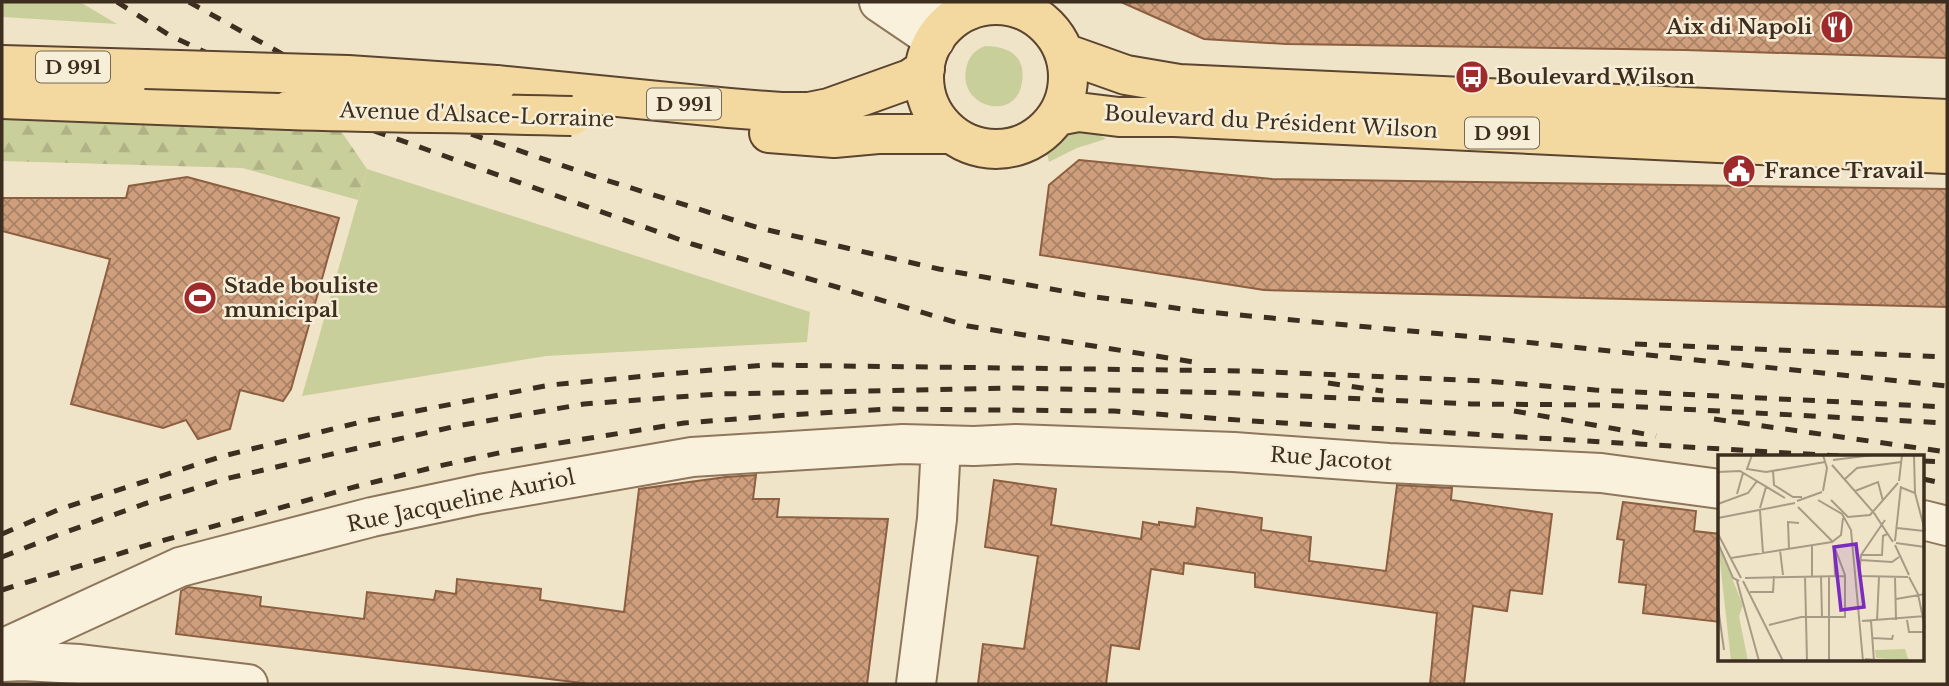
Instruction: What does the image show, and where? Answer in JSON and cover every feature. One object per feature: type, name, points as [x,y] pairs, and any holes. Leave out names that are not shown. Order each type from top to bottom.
[{"type":"main road","points":[[997,5],[1039,19],[1054,34],[1065,53],[1068,74],[1066,96],[1057,116],[1040,134],[1020,145],[996,149],[973,145],[951,134],[935,116],[926,93],[930,55],[950,22],[997,5]]},
{"type":"main road","name":"Boulevard du Président Wilson","points":[[1065,53],[1126,75],[1179,84],[1947,120]]},
{"type":"main road","name":"Avenue d'Alsace-Lorraine","points":[[2,65],[348,75],[496,85],[729,108],[808,112],[829,108],[910,79],[930,55]]},
{"type":"main road","name":"Avenue d'Alsace-Lorraine","points":[[2,99],[289,110],[572,116],[834,138],[878,134],[951,134]]},
{"type":"main road","name":"Boulevard du Président Wilson","points":[[1057,116],[1078,112],[1119,117],[1175,117],[1947,154]]},
{"type":"street","points":[[879,2],[930,55]]},
{"type":"street","points":[[932,2],[997,5]]},
{"type":"street","name":"Rue Jacqueline Auriol","points":[[2,649],[180,567],[372,517],[480,494],[692,457],[904,444],[941,445]]},
{"type":"street","name":"Rue Jacotot","points":[[941,445],[1016,444],[1234,452],[1601,474],[1718,489]]},
{"type":"street","points":[[916,684],[937,519],[941,445]]},
{"type":"street","points":[[1924,520],[1947,526]]},
{"type":"street","points":[[2,662],[80,664],[248,684]]},
{"type":"street","points":[[18,684],[80,664]]},
{"type":"green space","points":[[2,2],[80,2],[117,24],[2,17]]},
{"type":"green space","points":[[985,46],[1003,48],[1020,62],[1023,77],[1021,87],[1016,98],[1007,104],[986,104],[976,99],[969,91],[966,79],[968,61],[973,53]]},
{"type":"green space","points":[[2,117],[341,131],[367,169],[358,200],[242,168],[2,161]]},
{"type":"green space","points":[[1085,126],[1106,139],[1077,148],[1049,162],[1046,148]]},
{"type":"green space","points":[[367,169],[810,312],[807,342],[546,356],[302,396]]},
{"type":"building","points":[[1121,2],[1947,2],[1947,58],[1685,50],[1286,44],[1204,39]]},
{"type":"building","points":[[1079,160],[1272,179],[1947,189],[1947,307],[1264,290],[1040,255],[1049,185]]},
{"type":"building","points":[[187,177],[339,218],[291,389],[283,401],[240,390],[230,429],[198,439],[186,420],[163,428],[71,404],[110,259],[2,231],[2,198],[126,198],[129,186]]},
{"type":"building","points":[[756,475],[753,499],[779,499],[777,517],[888,519],[867,684],[590,684],[176,634],[181,591],[188,587],[261,597],[260,606],[364,619],[367,592],[434,600],[436,591],[456,594],[457,579],[541,589],[540,600],[624,612],[639,489]]},
{"type":"building","points":[[994,480],[1056,489],[1051,525],[1141,539],[1143,522],[1195,527],[1197,508],[1262,518],[1261,530],[1311,537],[1309,561],[1386,571],[1397,485],[1452,488],[1451,500],[1552,514],[1542,594],[1510,590],[1507,611],[1473,606],[1464,684],[1430,684],[1437,613],[1255,587],[1255,573],[1184,563],[1183,574],[1151,569],[1139,649],[1111,645],[1106,684],[978,684],[983,644],[1024,649],[1038,556],[985,547]]},
{"type":"building","points":[[1623,502],[1696,511],[1694,531],[1718,534],[1718,622],[1643,613],[1646,585],[1619,582],[1624,540],[1617,539]]},
{"type":"railway","points":[[117,2],[169,35],[366,128],[692,244],[968,326],[1200,363]]},
{"type":"railway","points":[[189,2],[284,55],[465,132],[759,228],[939,269],[1096,297],[1197,311],[1947,386]]},
{"type":"railway","points":[[1635,344],[1947,357]]},
{"type":"railway","points":[[2,534],[60,509],[223,456],[365,421],[550,385],[765,365],[1249,371],[1486,381],[1595,390],[1947,407]]},
{"type":"railway","points":[[1328,383],[1383,391]]},
{"type":"railway","points":[[2,557],[144,504],[225,479],[345,451],[457,426],[584,404],[718,394],[1017,388],[1235,393],[1471,404],[1603,405],[1947,423]]},
{"type":"railway","points":[[2,590],[154,543],[439,466],[503,452],[684,423],[788,415],[889,409],[1114,411],[1822,455]]},
{"type":"railway","points":[[1514,411],[1656,436]]},
{"type":"railway","points":[[1714,419],[1947,452]]},
{"type":"railway","points":[[1924,461],[1947,462]]},
{"type":"railway","points":[[1924,479],[1947,484]]},
{"type":"place","name":"Aix di Napoli","points":[[1837,27]]},
{"type":"place","name":"Boulevard Wilson","points":[[1472,77]]},
{"type":"place","name":"France Travail","points":[[1739,171]]},
{"type":"place","name":"Stade bouliste municipal","points":[[200,298]]}]
